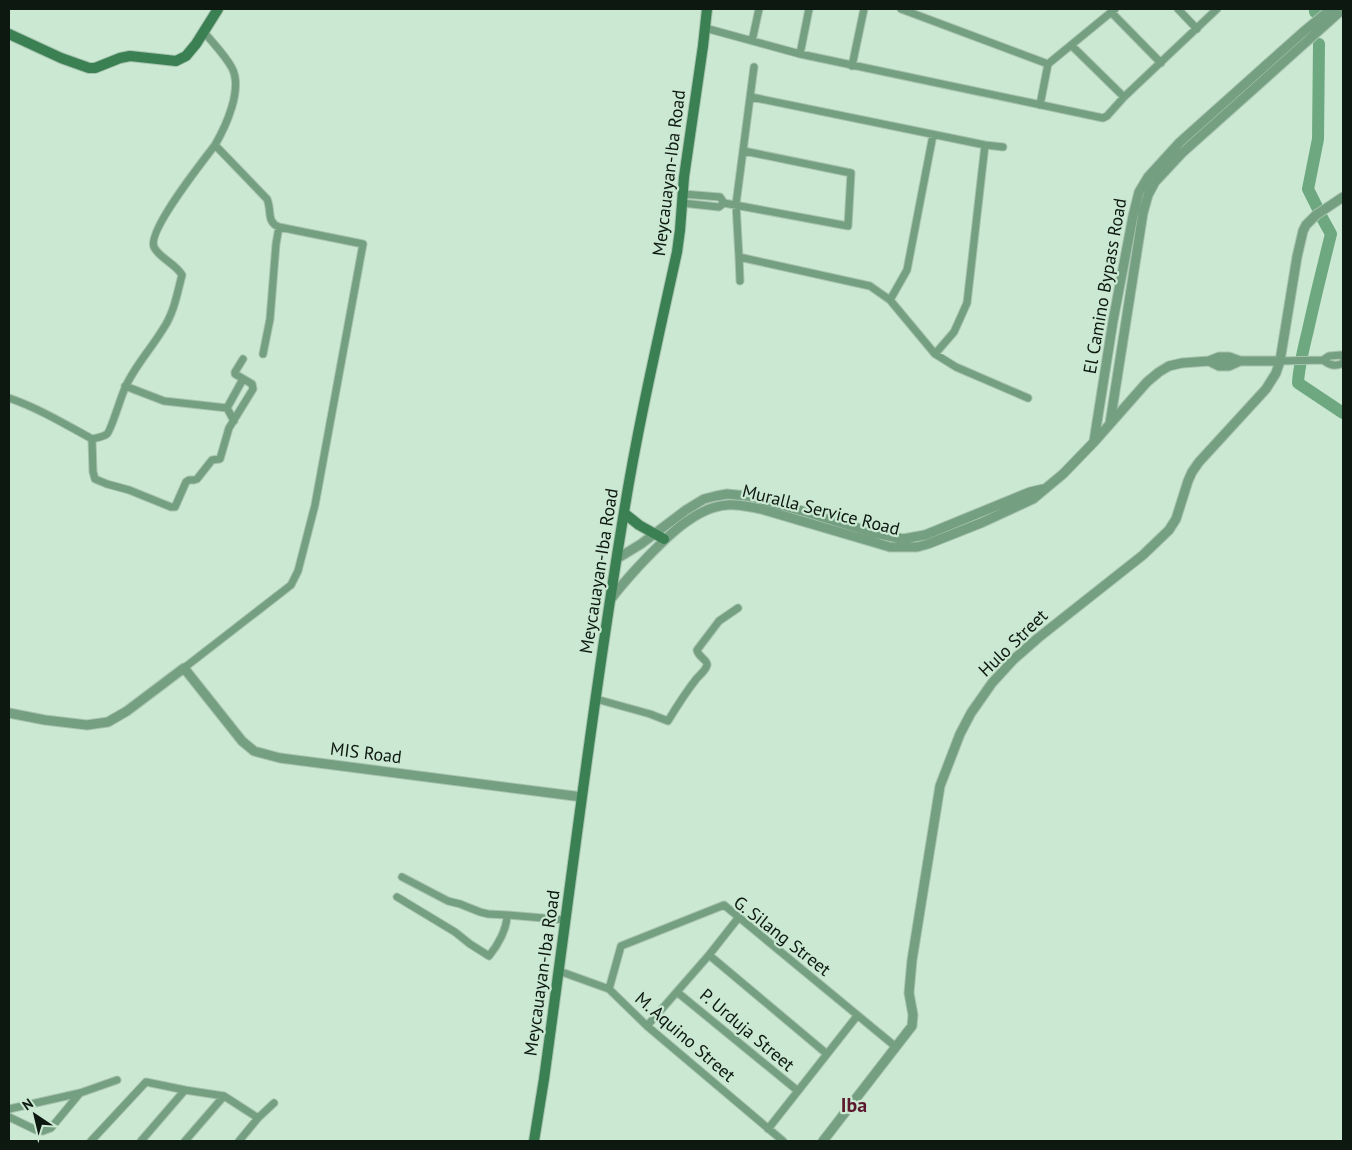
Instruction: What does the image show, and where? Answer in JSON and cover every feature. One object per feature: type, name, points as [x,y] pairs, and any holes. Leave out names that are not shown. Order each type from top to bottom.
[{"type":"main road","points":[[9,34],[61,58],[89,68],[95,68],[130,56],[172,61],[186,56],[218,9]]},
{"type":"main road","name":"Meycauayan-Iba Road","points":[[534,1141],[624,513],[638,435],[677,252],[688,142],[707,9]]},
{"type":"main road","points":[[624,513],[639,525],[664,539]]},
{"type":"street","points":[[752,41],[759,9]]},
{"type":"street","points":[[800,54],[810,9]]},
{"type":"street","points":[[852,66],[864,9]]},
{"type":"street","points":[[901,9],[1048,64]]},
{"type":"street","points":[[1178,9],[1197,29]]},
{"type":"street","points":[[705,28],[852,66],[1103,118],[1217,9]]},
{"type":"street","name":"El Camino Bypass Road","points":[[1314,29],[1331,9]]},
{"type":"street","name":"El Camino Bypass Road","points":[[1094,442],[1133,216],[1148,177],[1180,142],[1314,29],[1343,9]]},
{"type":"street","points":[[1040,105],[1048,64],[1113,10],[1161,63]]},
{"type":"street","points":[[9,398],[59,420],[92,439],[107,434],[110,430],[125,386],[164,328],[174,308],[182,275],[154,247],[154,236],[176,198],[215,145],[226,126],[236,86],[232,68],[204,32]]},
{"type":"street","points":[[1071,45],[1124,97]]},
{"type":"street","points":[[740,281],[736,204],[754,67]]},
{"type":"street","points":[[751,97],[933,135],[1003,147]]},
{"type":"street","points":[[890,300],[907,270],[933,135]]},
{"type":"street","points":[[9,713],[87,725],[108,722],[127,711],[232,632],[291,584],[298,571],[315,505],[363,244],[275,226],[271,222],[270,206],[267,199],[215,145]]},
{"type":"street","points":[[935,354],[954,332],[967,302],[985,145]]},
{"type":"street","points":[[682,198],[702,205],[719,207],[724,203],[736,204],[848,226],[851,173],[744,151]]},
{"type":"street","name":"El Camino Bypass Road","points":[[1110,424],[1143,214],[1143,194]]},
{"type":"street","points":[[702,205],[703,196]]},
{"type":"street","points":[[682,198],[720,197],[724,203]]},
{"type":"street","name":"Hulo Street","points":[[823,1141],[909,1031],[913,1020],[909,993],[910,969],[940,786],[952,752],[972,713],[992,683],[1014,659],[1143,555],[1169,530],[1176,519],[1192,472],[1266,389],[1276,373],[1280,361],[1297,257],[1306,225],[1316,215],[1343,197]]},
{"type":"street","points":[[263,354],[270,319],[279,227]]},
{"type":"street","points":[[739,257],[870,286],[890,300],[935,354],[956,367],[1028,398]]},
{"type":"street","points":[[1124,263],[1134,265]]},
{"type":"street","points":[[1280,361],[1323,360],[1329,356],[1343,357]]},
{"type":"street","name":"Muralla Service Road","points":[[611,600],[619,587],[664,539],[701,513],[728,504],[742,505],[761,510],[890,547],[917,547],[928,544],[1034,499],[1063,474],[1094,442],[1147,382],[1169,366],[1209,361],[1219,357],[1229,357],[1240,361],[1280,361]]},
{"type":"street","points":[[92,439],[92,472],[95,479],[174,507],[186,482],[194,480],[212,460],[220,459],[230,428],[253,389],[252,384],[235,374],[243,359]]},
{"type":"street","points":[[1323,360],[1329,365],[1343,364]]},
{"type":"street","points":[[227,408],[243,379]]},
{"type":"street","points":[[1104,379],[1116,381]]},
{"type":"street","points":[[125,386],[164,401],[227,408]]},
{"type":"street","points":[[1114,394],[1128,404]]},
{"type":"street","points":[[227,408],[234,421]]},
{"type":"street","name":"Muralla Service Road","points":[[618,558],[704,499],[727,494],[737,494],[758,499],[903,539],[925,536],[1030,492],[1046,488]]},
{"type":"street","points":[[596,699],[668,721],[685,693],[707,665],[697,650],[719,621],[738,608]]},
{"type":"street","name":"MIS Road","points":[[184,668],[242,741],[254,751],[268,756],[582,797]]},
{"type":"street","points":[[402,877],[448,901],[480,912],[566,920]]},
{"type":"street","points":[[397,897],[455,932],[488,956],[493,951],[504,930],[507,915]]},
{"type":"street","name":"G. Silang Street","points":[[609,989],[621,946],[724,905],[896,1047]]},
{"type":"street","points":[[647,1026],[709,955],[739,917]]},
{"type":"street","points":[[709,955],[827,1054]]},
{"type":"street","name":"M. Aquino Street","points":[[559,971],[609,989],[647,1026],[783,1141]]},
{"type":"street","name":"P. Urduja Street","points":[[677,992],[798,1091]]},
{"type":"street","points":[[768,1129],[857,1016]]},
{"type":"street","points":[[9,1108],[80,1094],[117,1080]]},
{"type":"street","points":[[91,1141],[146,1082],[224,1096],[258,1118]]},
{"type":"street","points":[[141,1141],[184,1090]]},
{"type":"street","points":[[9,1117],[36,1130],[43,1131],[51,1128],[80,1094]]},
{"type":"street","points":[[186,1141],[224,1096]]},
{"type":"street","points":[[239,1141],[258,1118],[274,1103]]},
{"type":"waterway","points":[[1318,209],[1308,189],[1318,139],[1319,44]]},
{"type":"waterway","points":[[1320,214],[1331,234],[1303,349],[1298,383],[1343,413]]},
{"type":"district","name":"Iba","points":[[854,1105]]}]
